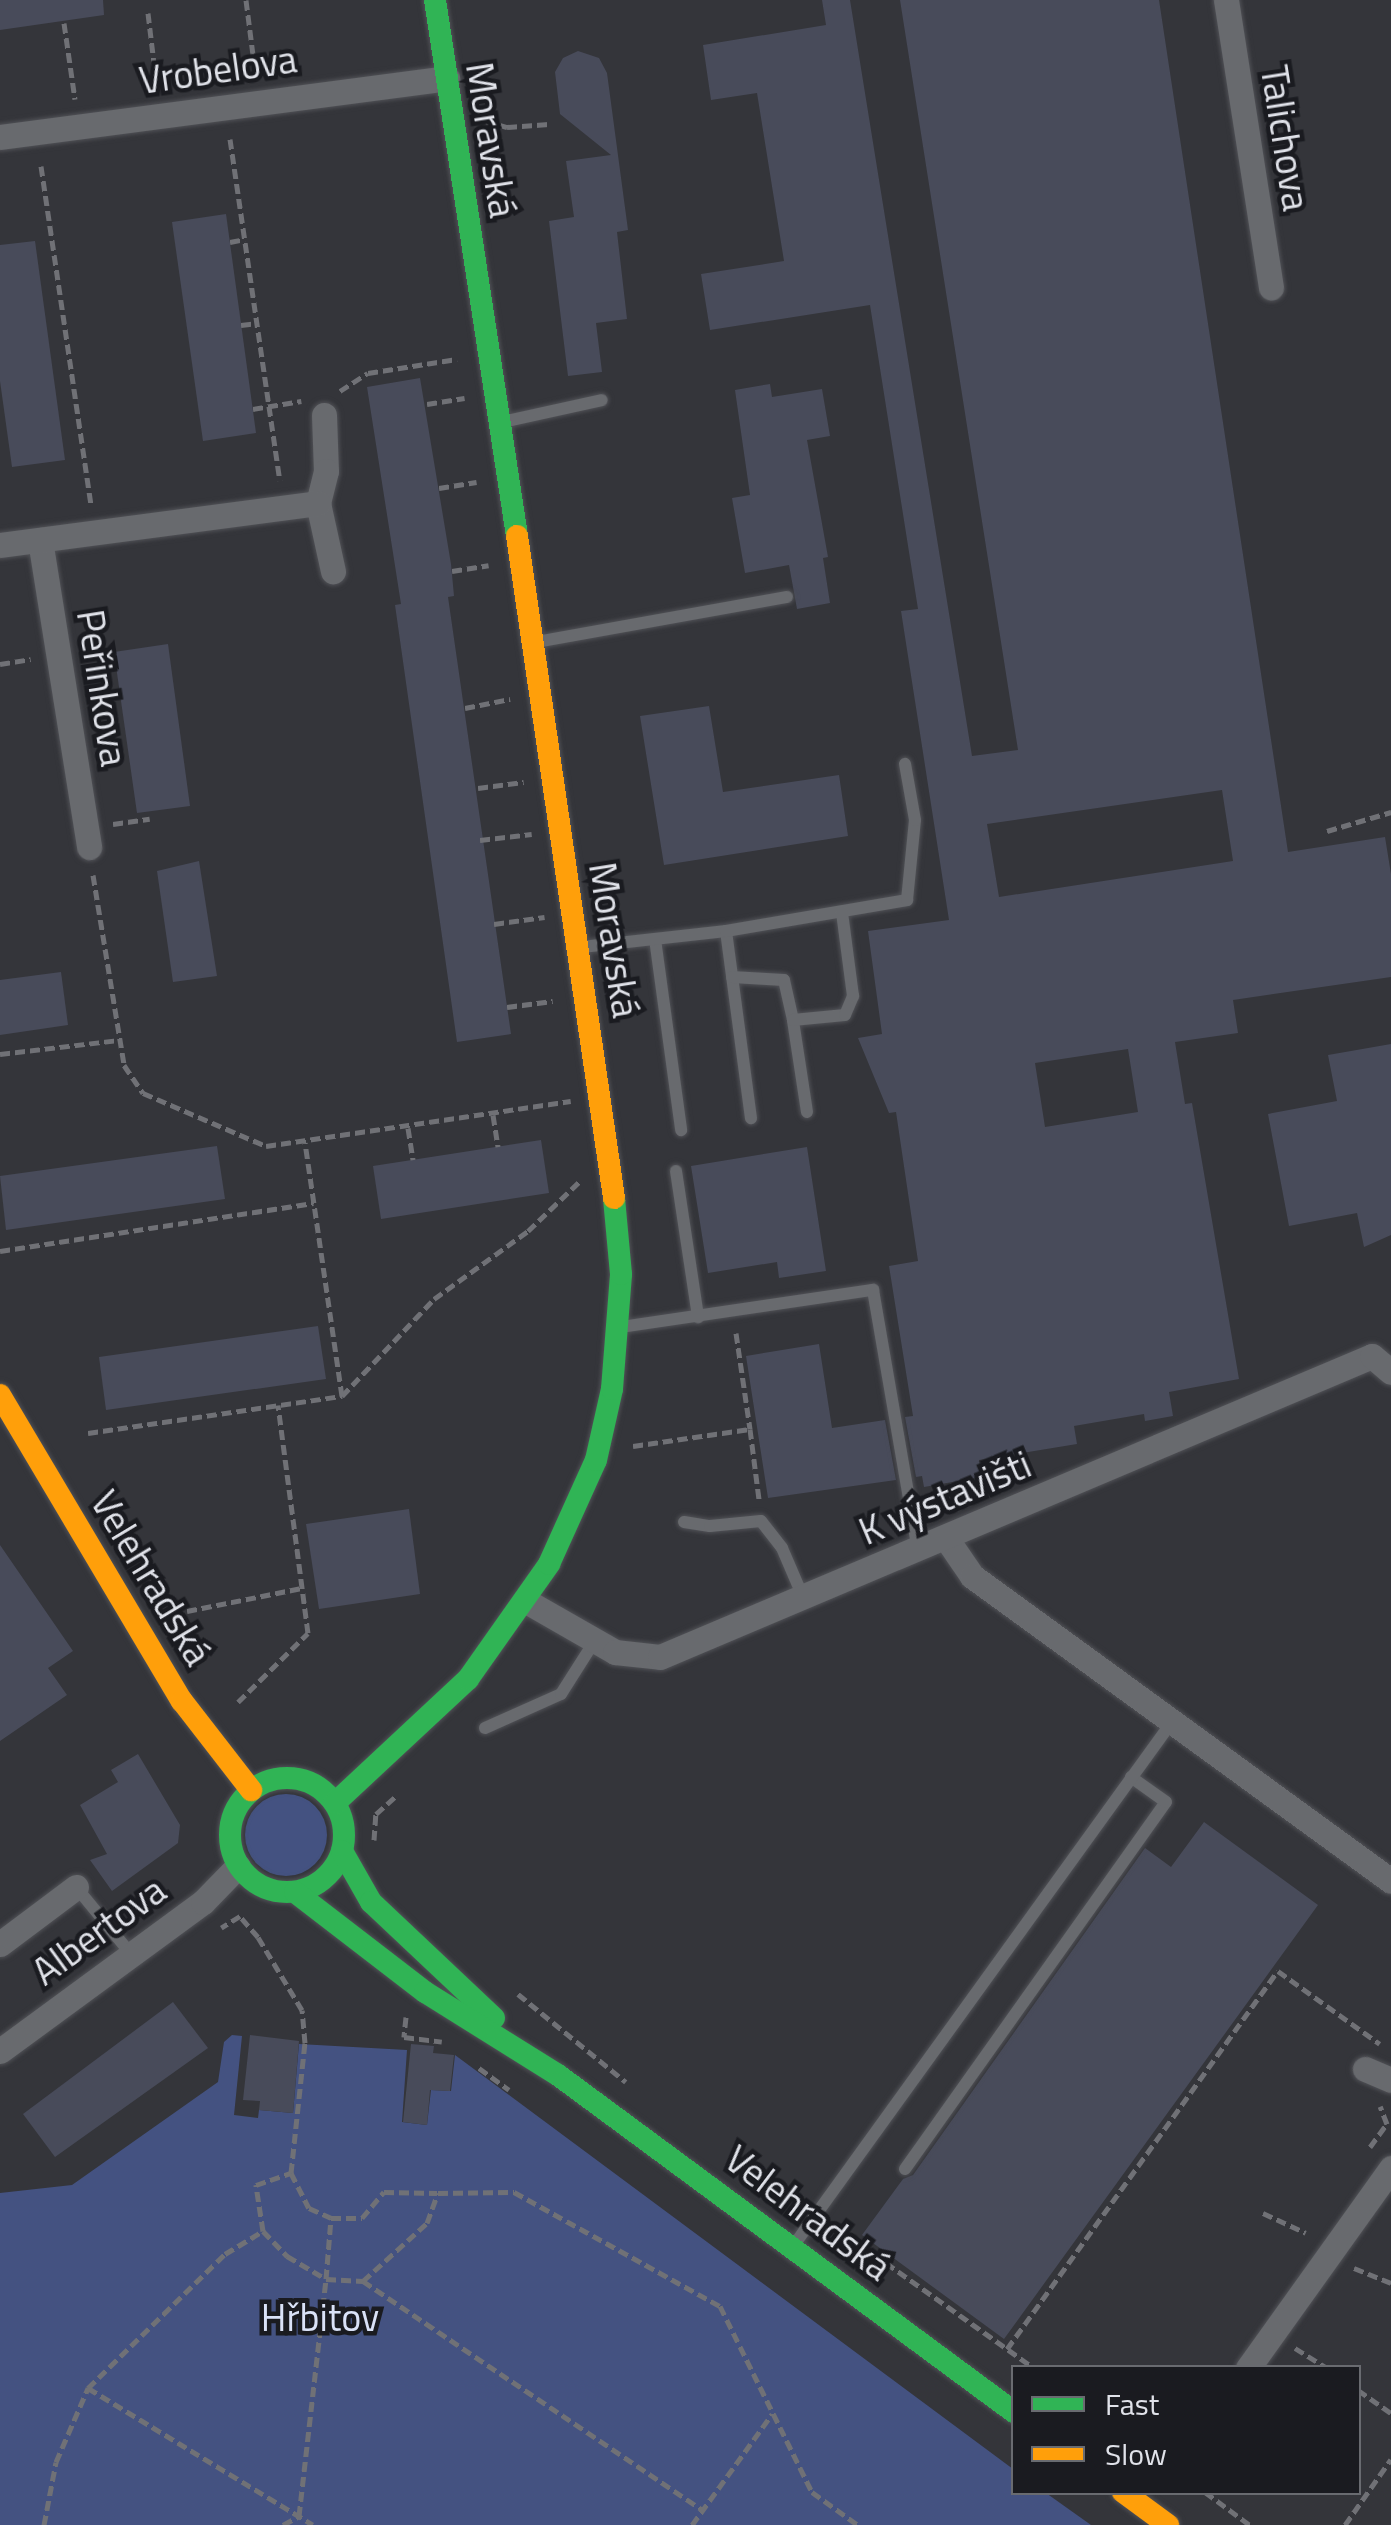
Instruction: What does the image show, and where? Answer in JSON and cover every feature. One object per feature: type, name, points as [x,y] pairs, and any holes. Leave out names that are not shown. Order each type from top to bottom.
[{"type":"main road","name":"Moravská","points":[[335,1803],[468,1679],[526,1601],[567,1531],[596,1460],[612,1390],[619,1328],[618,1217],[602,1096],[434,0]]},
{"type":"main road","name":"Velehradská","points":[[0,1395],[182,1701],[251,1790]]},
{"type":"main road","points":[[238,1866],[229,1831],[233,1814],[251,1790],[272,1779],[290,1777],[323,1790],[335,1803]]},
{"type":"main road","name":"Velehradská","points":[[335,1803],[344,1834],[342,1851],[372,1902],[558,2075]]},
{"type":"main road","points":[[295,1892],[324,1878],[342,1851]]},
{"type":"main road","name":"Velehradská","points":[[238,1866],[262,1887],[295,1892],[448,2008],[558,2075],[1011,2410]]},
{"type":"main road","points":[[1129,2495],[1158,2509]]},
{"type":"street","name":"Talichova","points":[[1226,0],[1270,286]]},
{"type":"street","name":"Vrobelova","points":[[0,137],[446,78]]},
{"type":"street","points":[[326,403],[326,471],[318,502],[333,571]]},
{"type":"street","points":[[0,545],[318,502]]},
{"type":"street","name":"Peřinkova","points":[[40,540],[87,836]]},
{"type":"street","name":"K výstavišti","points":[[526,1601],[615,1652],[660,1657],[1385,1358]]},
{"type":"street","points":[[946,1538],[972,1576],[1391,1881]]},
{"type":"street","name":"Albertova","points":[[0,2051],[203,1902],[238,1866]]},
{"type":"street","name":"Albertova","points":[[0,1944],[76,1887]]},
{"type":"street","points":[[1365,2068],[1391,2080]]},
{"type":"street","points":[[1250,2365],[1391,2168]]},
{"type":"lane","points":[[499,422],[602,400]]},
{"type":"lane","points":[[533,642],[787,598]]},
{"type":"lane","points":[[580,948],[726,931],[907,900],[915,820],[904,764]]},
{"type":"lane","points":[[793,1020],[845,1015],[853,996],[842,912]]},
{"type":"lane","points":[[726,931],[751,1118]]},
{"type":"lane","points":[[655,939],[681,1130]]},
{"type":"lane","points":[[732,977],[784,980],[807,1112]]},
{"type":"lane","points":[[676,1171],[698,1316]]},
{"type":"lane","points":[[619,1328],[873,1290],[918,1550]]},
{"type":"lane","points":[[684,1522],[710,1526],[761,1522],[782,1548],[804,1599]]},
{"type":"lane","points":[[485,1728],[561,1694],[594,1642]]},
{"type":"lane","points":[[792,2247],[1170,1723]]},
{"type":"lane","points":[[905,2169],[1166,1802],[1131,1778]]},
{"type":"lane","points":[[76,1887],[131,1954]]},
{"type":"path","points":[[246,0],[254,70]]},
{"type":"path","points":[[148,12],[162,116]]},
{"type":"path","points":[[64,23],[74,94]]},
{"type":"path","points":[[482,113],[487,122],[498,126],[548,124]]},
{"type":"path","points":[[230,139],[284,507]]},
{"type":"path","points":[[42,166],[95,533]]},
{"type":"path","points":[[230,242],[245,239]]},
{"type":"path","points":[[241,324],[257,322]]},
{"type":"path","points":[[253,409],[326,403],[368,372],[460,358]]},
{"type":"path","points":[[427,404],[468,398]]},
{"type":"path","points":[[439,488],[480,481]]},
{"type":"path","points":[[452,571],[492,564]]},
{"type":"path","points":[[465,708],[512,698]]},
{"type":"path","points":[[478,788],[526,782]]},
{"type":"path","points":[[1326,831],[1391,812]]},
{"type":"path","points":[[150,819],[87,836],[124,1065],[143,1092],[266,1146],[408,1128],[602,1096]]},
{"type":"path","points":[[480,840],[534,834]]},
{"type":"path","points":[[494,924],[548,917]]},
{"type":"path","points":[[506,1008],[560,1000]]},
{"type":"path","points":[[0,1054],[120,1040]]},
{"type":"path","points":[[493,1114],[498,1147]]},
{"type":"path","points":[[408,1128],[413,1160]]},
{"type":"path","points":[[305,1143],[342,1396]]},
{"type":"path","points":[[88,1433],[342,1396],[434,1300],[528,1231],[583,1177]]},
{"type":"path","points":[[0,1251],[313,1203]]},
{"type":"path","points":[[732,1311],[750,1429]]},
{"type":"path","points":[[238,1702],[308,1633],[278,1404]]},
{"type":"path","points":[[187,1611],[302,1588]]},
{"type":"path","points":[[373,1850],[376,1814],[400,1792]]},
{"type":"path","points":[[221,1928],[240,1916],[258,1937],[302,2010],[305,2043],[291,2173],[309,2208],[331,2218],[362,2218],[384,2192],[514,2192],[720,2306],[812,2492],[858,2525]]},
{"type":"path","points":[[1007,2349],[1278,1970],[1391,2051]]},
{"type":"path","points":[[291,2173],[256,2185],[263,2231],[287,2256],[326,2279],[363,2282],[703,2510]]},
{"type":"path","points":[[363,2282],[427,2224],[438,2193]]},
{"type":"path","points":[[1263,2212],[1306,2233]]},
{"type":"path","points":[[299,2516],[331,2218]]},
{"type":"path","points":[[837,2228],[1030,2365]]},
{"type":"path","points":[[44,2525],[56,2462],[88,2388],[226,2254],[263,2231]]},
{"type":"path","points":[[1344,2264],[1391,2283]]},
{"type":"path","points":[[1292,2346],[1323,2365]]},
{"type":"path","points":[[88,2388],[313,2525]]},
{"type":"path","points":[[1361,2392],[1391,2413]]},
{"type":"path","points":[[692,2525],[773,2413]]},
{"type":"path","points":[[1345,2525],[1391,2458]]},
{"type":"path","points":[[1209,2495],[1250,2525]]},
{"type":"path","points":[[283,2525],[299,2516]]},
{"type":"green space","points":[[286,1794],[302,1797],[315,1806],[324,1819],[324,1851],[315,1864],[302,1873],[286,1876],[270,1873],[257,1864],[248,1851],[245,1835],[248,1819],[257,1806],[270,1797]]},
{"type":"green space","name":"Hřbitov","points":[[232,2035],[242,2036],[234,2115],[258,2118],[259,2110],[293,2113],[299,2044],[407,2050],[402,2122],[427,2125],[431,2090],[451,2091],[455,2055],[1011,2468],[1011,2495],[1049,2495],[1091,2525],[0,2525],[0,2193],[72,2185],[218,2082],[224,2042]]},
{"type":"building","points":[[0,0],[103,0],[104,15],[0,30]]},
{"type":"building","points":[[822,0],[850,0],[972,756],[1018,750],[900,0],[1159,0],[1288,852],[1385,837],[1391,874],[1391,977],[1233,1000],[1238,1033],[1175,1042],[1185,1104],[1192,1103],[1239,1379],[1169,1392],[1173,1416],[1145,1421],[1144,1414],[1074,1426],[1077,1444],[979,1460],[981,1477],[924,1487],[922,1476],[916,1477],[905,1417],[913,1416],[889,1266],[918,1261],[896,1112],[889,1113],[858,1038],[882,1034],[868,931],[949,920],[901,611],[918,609],[870,305],[710,330],[701,274],[784,261],[757,93],[711,100],[703,45],[826,25]],"holes":[[[1222,790],[1233,861],[999,897],[987,824]],[[1128,1049],[1138,1112],[1045,1127],[1035,1063]]]},
{"type":"building","points":[[578,51],[599,58],[607,73],[628,230],[617,232],[627,319],[596,323],[602,372],[568,376],[549,221],[574,217],[566,161],[611,155],[560,114],[555,72],[563,58]]},
{"type":"building","points":[[226,214],[256,433],[203,441],[172,222]]},
{"type":"building","points":[[35,241],[65,460],[12,467],[0,381],[0,245]]},
{"type":"building","points":[[420,378],[451,564],[454,596],[448,597],[511,1034],[457,1042],[395,605],[401,604],[367,387]]},
{"type":"building","points":[[770,384],[772,397],[822,389],[830,436],[807,440],[828,557],[823,558],[830,603],[797,609],[789,565],[745,573],[732,498],[750,495],[735,390]]},
{"type":"building","points":[[168,644],[190,806],[137,813],[114,652]]},
{"type":"building","points":[[709,706],[723,792],[839,775],[848,836],[664,865],[640,716]]},
{"type":"building","points":[[199,861],[217,976],[173,982],[157,871]]},
{"type":"building","points":[[61,972],[68,1025],[0,1035],[0,980]]},
{"type":"building","points":[[1391,1044],[1391,1235],[1364,1247],[1357,1213],[1289,1226],[1268,1114],[1337,1101],[1328,1055]]},
{"type":"building","points":[[541,1140],[549,1193],[381,1219],[373,1166]]},
{"type":"building","points":[[217,1146],[225,1199],[6,1230],[0,1176]]},
{"type":"building","points":[[807,1147],[826,1271],[779,1278],[777,1262],[708,1273],[691,1166]]},
{"type":"building","points":[[318,1326],[326,1379],[106,1410],[99,1357]]},
{"type":"building","points":[[819,1344],[832,1428],[885,1420],[896,1480],[768,1498],[746,1356]]},
{"type":"building","points":[[409,1509],[420,1594],[319,1609],[306,1524]]},
{"type":"building","points":[[0,1545],[73,1651],[48,1668],[67,1695],[0,1741]]},
{"type":"building","points":[[138,1754],[180,1825],[178,1843],[112,1891],[90,1860],[107,1854],[80,1805],[118,1782],[111,1770]]},
{"type":"building","points":[[1204,1822],[1318,1905],[1004,2339],[862,2235],[903,2179],[913,2175],[1145,1848],[1171,1867]]},
{"type":"building","points":[[173,2002],[208,2048],[55,2157],[23,2114]]},
{"type":"building","points":[[250,2035],[299,2041],[293,2113],[259,2110],[260,2101],[243,2100]]},
{"type":"building","points":[[411,2044],[434,2046],[433,2053],[454,2055],[450,2091],[430,2090],[427,2125],[403,2122]]},
{"type":"traffic: fast","points":[[435,0],[517,536]]},
{"type":"traffic: fast","points":[[335,1803],[468,1679],[549,1564],[596,1460],[612,1389],[621,1274],[614,1198]]},
{"type":"traffic: fast","points":[[287,1778],[309,1782],[328,1794],[340,1813],[344,1835],[340,1857],[328,1876],[309,1888],[287,1892],[265,1888],[246,1876],[234,1857],[230,1835],[234,1813],[246,1794],[265,1782],[287,1778]]},
{"type":"traffic: fast","points":[[342,1851],[371,1902],[494,2018]]},
{"type":"traffic: fast","points":[[295,1892],[425,1992],[558,2075],[1011,2410]]},
{"type":"traffic: slow","points":[[517,536],[614,1198]]},
{"type":"traffic: slow","points":[[0,1395],[182,1701],[251,1790]]},
{"type":"traffic: slow","points":[[1127,2495],[1168,2525]]}]
